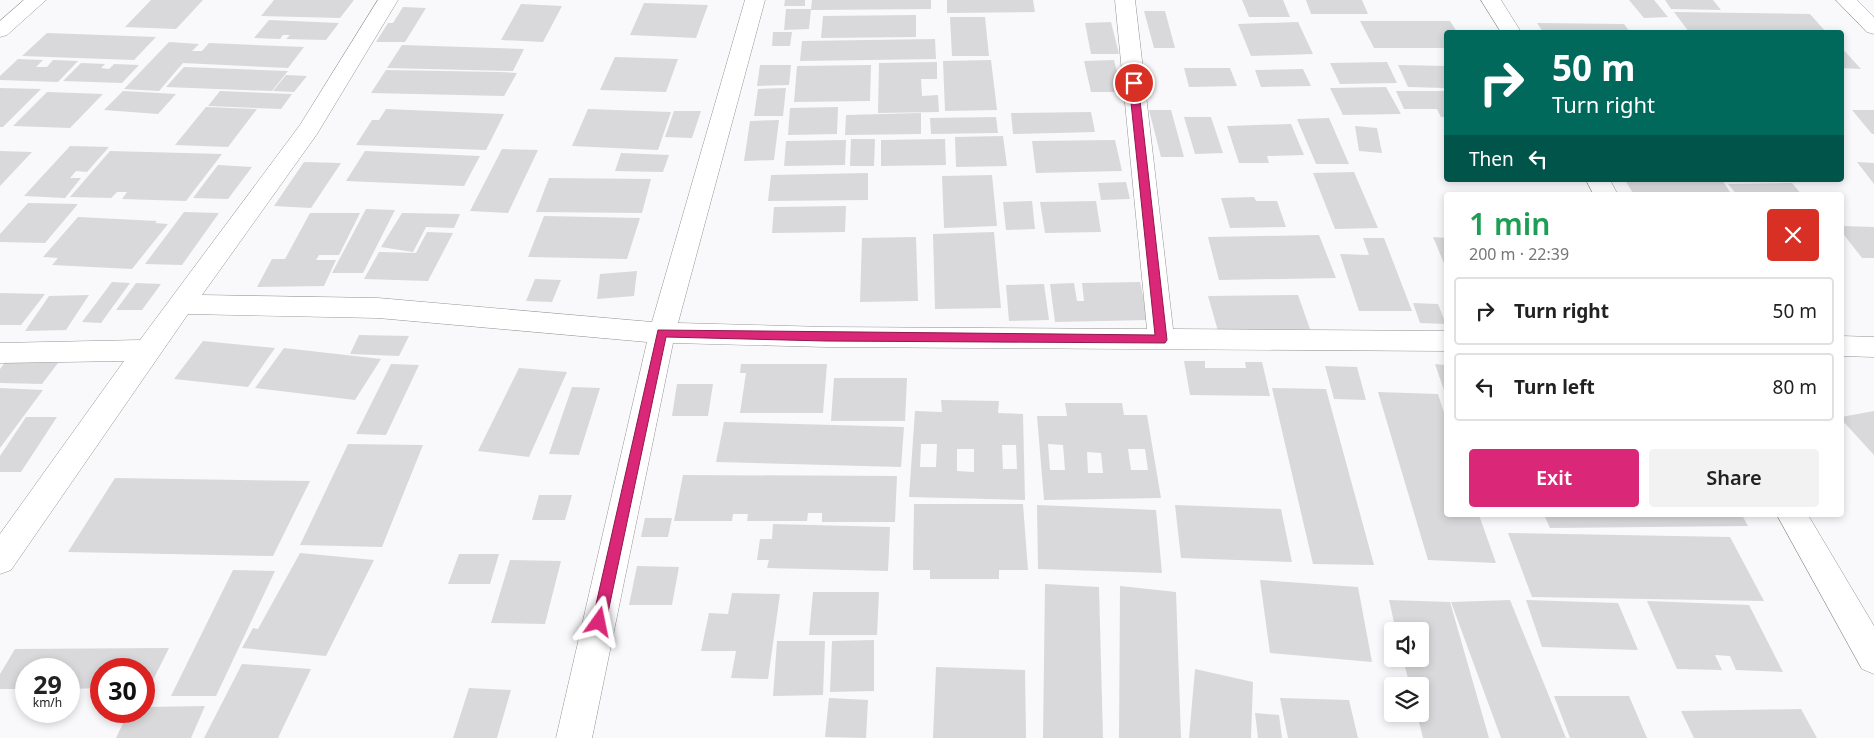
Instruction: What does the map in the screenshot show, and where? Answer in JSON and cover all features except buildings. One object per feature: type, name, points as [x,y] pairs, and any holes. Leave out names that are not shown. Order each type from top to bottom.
[{"type":"street","points":[[0,31],[36,0]]},
{"type":"street","points":[[0,560],[147,350],[309,129],[388,0]]},
{"type":"street","points":[[574,738],[662,333],[755,0]]},
{"type":"street","points":[[1125,0],[1161,340]]},
{"type":"street","points":[[1492,0],[1510,30]]},
{"type":"street","points":[[1846,0],[1874,28]]},
{"type":"street","points":[[181,304],[378,308],[662,333],[826,337],[1444,341]]},
{"type":"street","points":[[1844,346],[1874,347]]},
{"type":"street","points":[[0,353],[147,350]]},
{"type":"street","points":[[1793,517],[1874,658]]},
{"type":"route","points":[[599,622],[662,333],[826,337],[1161,340],[1134,83]]}]
